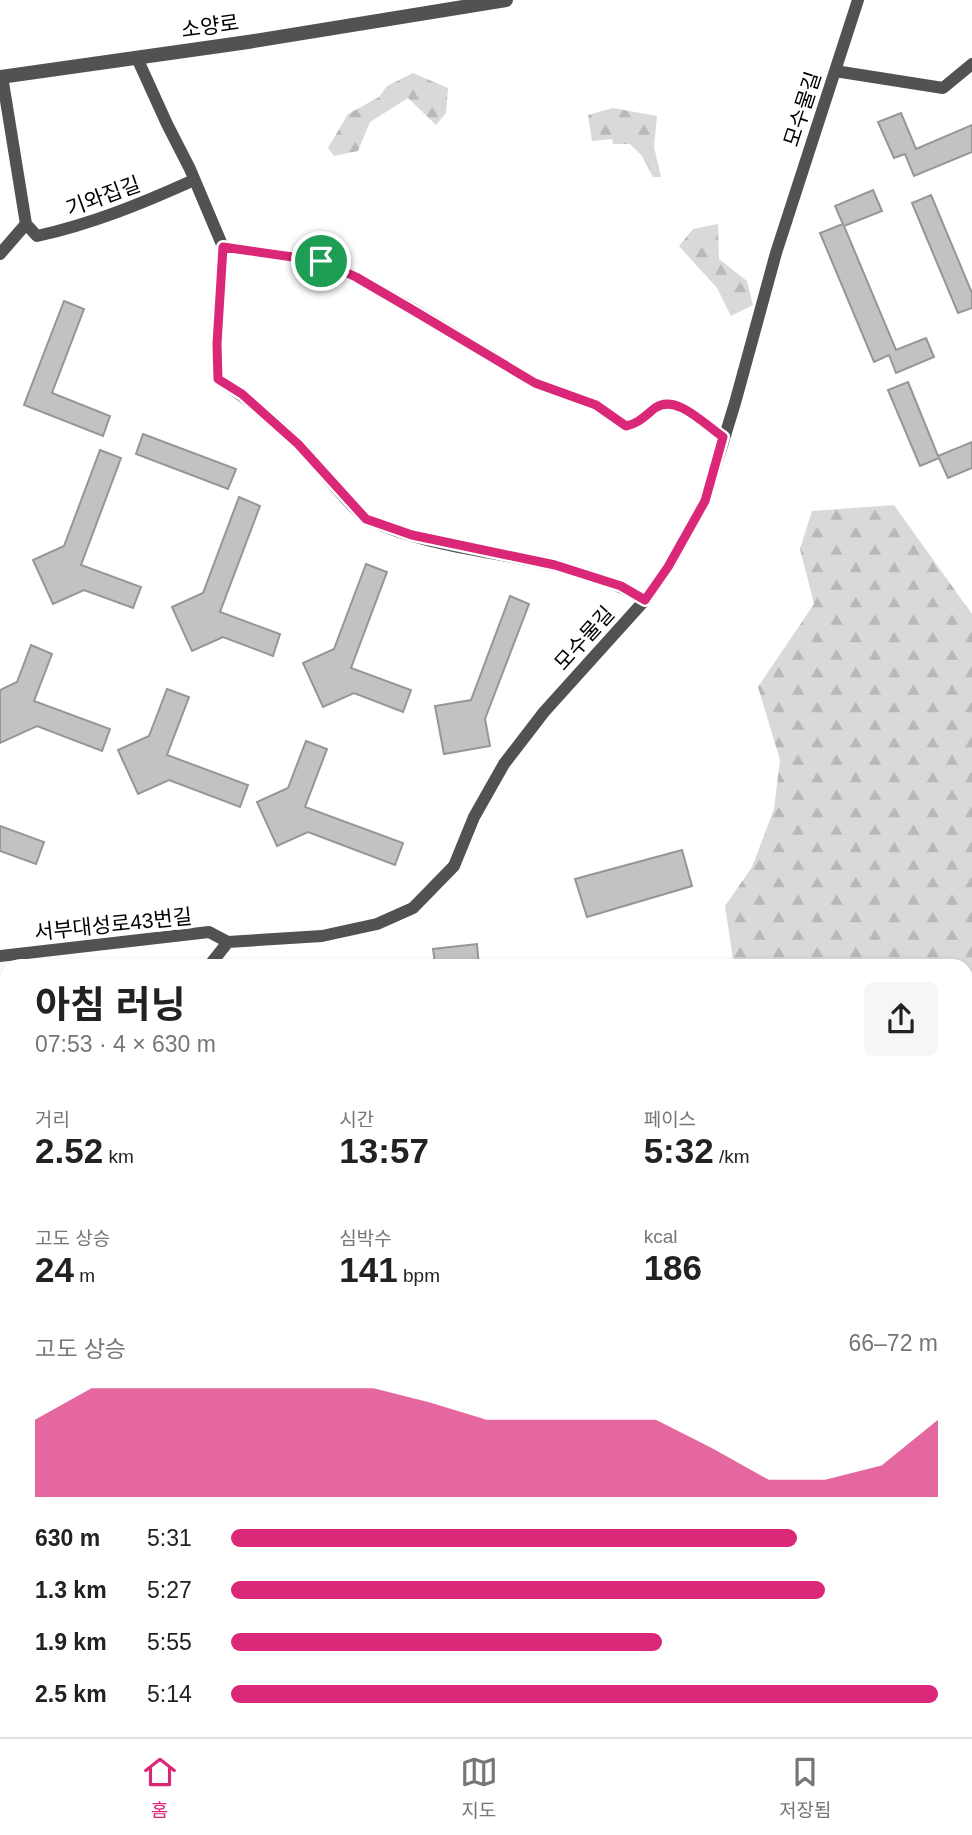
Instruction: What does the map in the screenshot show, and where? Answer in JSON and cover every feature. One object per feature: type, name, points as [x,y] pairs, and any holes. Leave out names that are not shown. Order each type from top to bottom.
[{"type":"street","name":"소양로","points":[[26,224],[1,77],[248,42],[506,0]]},
{"type":"street","name":"모수물길","points":[[228,942],[322,936],[377,924],[412,908],[454,866],[474,817],[504,764],[544,712],[645,600],[668,567],[705,501],[776,253],[858,0]]},
{"type":"street","points":[[137,58],[223,247],[217,344],[218,379],[242,394],[298,444],[366,519],[412,535],[555,565],[621,586],[645,600]]},
{"type":"street","points":[[835,71],[943,88],[972,64]]},
{"type":"street","name":"기와집길","points":[[26,224],[37,236],[62,231],[127,210],[194,180]]},
{"type":"street","points":[[0,254],[26,224]]},
{"type":"street","points":[[223,247],[321,261],[400,302],[535,383],[596,405],[626,426],[634,425],[662,403],[675,403],[723,437]]},
{"type":"street","name":"서부대성로43번길","points":[[0,956],[209,932],[228,942]]},
{"type":"street","points":[[215,959],[228,942]]},
{"type":"green space","points":[[413,73],[448,88],[446,113],[436,125],[408,98],[370,122],[358,151],[334,156],[328,148],[348,114],[379,97],[387,86]]},
{"type":"green space","points":[[613,108],[657,116],[654,147],[661,177],[653,177],[642,156],[630,144],[613,144],[612,139],[592,141],[588,115]]},
{"type":"green space","points":[[718,224],[719,259],[747,281],[753,305],[731,316],[717,288],[679,246],[693,229]]},
{"type":"green space","points":[[894,505],[972,614],[972,959],[733,959],[725,906],[752,867],[774,809],[780,760],[758,687],[814,604],[800,549],[812,511]]},
{"type":"building","points":[[901,113],[916,149],[972,125],[972,152],[914,176],[905,154],[894,158],[878,122]]},
{"type":"building","points":[[873,190],[882,211],[844,226],[896,350],[926,338],[934,357],[896,373],[889,355],[874,362],[820,233],[843,224],[835,206]]},
{"type":"building","points":[[931,195],[972,293],[972,308],[958,313],[912,203]]},
{"type":"building","points":[[64,301],[84,309],[52,393],[110,416],[103,436],[24,405]]},
{"type":"building","points":[[908,382],[938,456],[972,442],[972,468],[948,478],[939,458],[920,466],[888,390]]},
{"type":"building","points":[[143,434],[236,469],[228,489],[136,454]]},
{"type":"building","points":[[100,450],[121,458],[81,565],[141,587],[133,608],[84,590],[53,604],[33,560],[64,546]]},
{"type":"building","points":[[239,497],[260,506],[220,612],[280,634],[273,656],[223,637],[192,651],[172,607],[203,593]]},
{"type":"building","points":[[366,564],[387,572],[351,668],[411,690],[403,712],[354,693],[323,707],[303,663],[334,649]]},
{"type":"building","points":[[510,596],[529,604],[485,719],[490,746],[444,754],[435,706],[471,700]]},
{"type":"building","points":[[31,645],[52,654],[34,701],[110,729],[102,751],[37,726],[0,743],[0,690],[17,682]]},
{"type":"building","points":[[167,689],[189,697],[167,755],[248,785],[240,807],[169,780],[138,794],[118,750],[149,736]]},
{"type":"building","points":[[306,741],[327,749],[305,807],[403,843],[395,865],[308,832],[277,846],[257,802],[288,788]]},
{"type":"building","points":[[0,826],[44,842],[36,864],[0,851]]},
{"type":"building","points":[[682,850],[692,886],[587,917],[575,879]]},
{"type":"building","points":[[477,944],[478,959],[434,959],[433,949]]},
{"type":"route","points":[[223,247],[321,261],[356,277],[535,383],[596,405],[626,426],[634,425],[662,403],[675,403],[723,437],[705,501],[668,567],[645,600],[621,586],[555,565],[412,535],[366,519],[298,444],[242,394],[218,379],[217,344],[223,247]]}]
